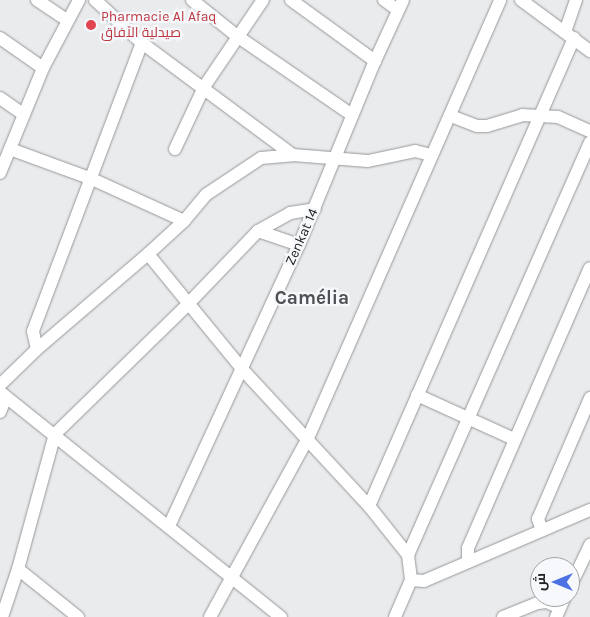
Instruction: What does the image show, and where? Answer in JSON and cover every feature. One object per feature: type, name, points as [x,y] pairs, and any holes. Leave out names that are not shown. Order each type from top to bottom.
[{"type":"street","points":[[38,0],[67,20]]},
{"type":"street","points":[[0,173],[5,156],[24,115],[42,68],[79,0]]},
{"type":"street","points":[[94,0],[142,43],[204,87],[293,155]]},
{"type":"street","points":[[192,0],[237,36],[352,115]]},
{"type":"street","points":[[175,149],[204,87],[237,36],[264,0]]},
{"type":"street","points":[[291,0],[375,61]]},
{"type":"street","points":[[384,0],[401,5]]},
{"type":"street","points":[[210,617],[308,438],[431,155],[451,116],[500,0]]},
{"type":"street","points":[[369,506],[542,115],[570,35],[576,0]]},
{"type":"street","points":[[527,2],[590,51]]},
{"type":"street","name":"Zenkat 14","points":[[169,526],[299,245],[352,115],[401,5]]},
{"type":"street","points":[[0,38],[42,68]]},
{"type":"street","points":[[37,349],[33,331],[142,43]]},
{"type":"street","points":[[0,98],[24,115]]},
{"type":"street","points":[[451,116],[477,126],[486,126],[522,115],[542,115],[558,117],[590,131]]},
{"type":"street","points":[[395,617],[411,580],[408,555],[590,142]]},
{"type":"street","points":[[0,385],[37,349],[184,221],[208,194],[261,158],[293,155],[336,157],[368,162],[415,151],[431,155]]},
{"type":"street","points":[[5,156],[92,179],[184,221]]},
{"type":"street","points":[[2,610],[18,569],[55,434],[188,304],[258,231],[290,213],[314,209]]},
{"type":"street","points":[[258,231],[299,245]]},
{"type":"street","points":[[148,254],[242,370],[308,438],[369,506],[408,555]]},
{"type":"street","points":[[468,562],[468,548],[514,439],[587,282],[590,268]]},
{"type":"street","points":[[0,412],[3,395],[55,434],[281,617]]},
{"type":"street","points":[[417,395],[514,439]]},
{"type":"street","points":[[542,530],[538,519],[590,398]]},
{"type":"street","points":[[411,580],[424,581],[590,510]]},
{"type":"street","points":[[580,566],[590,545]]},
{"type":"street","points":[[18,569],[78,617]]},
{"type":"street","points":[[503,617],[530,606]]},
{"type":"place","name":"Pharmacie Al Afaq صيدلية الاًفاق","points":[[91,25]]},
{"type":"district","name":"Camélia","points":[[312,299]]}]
